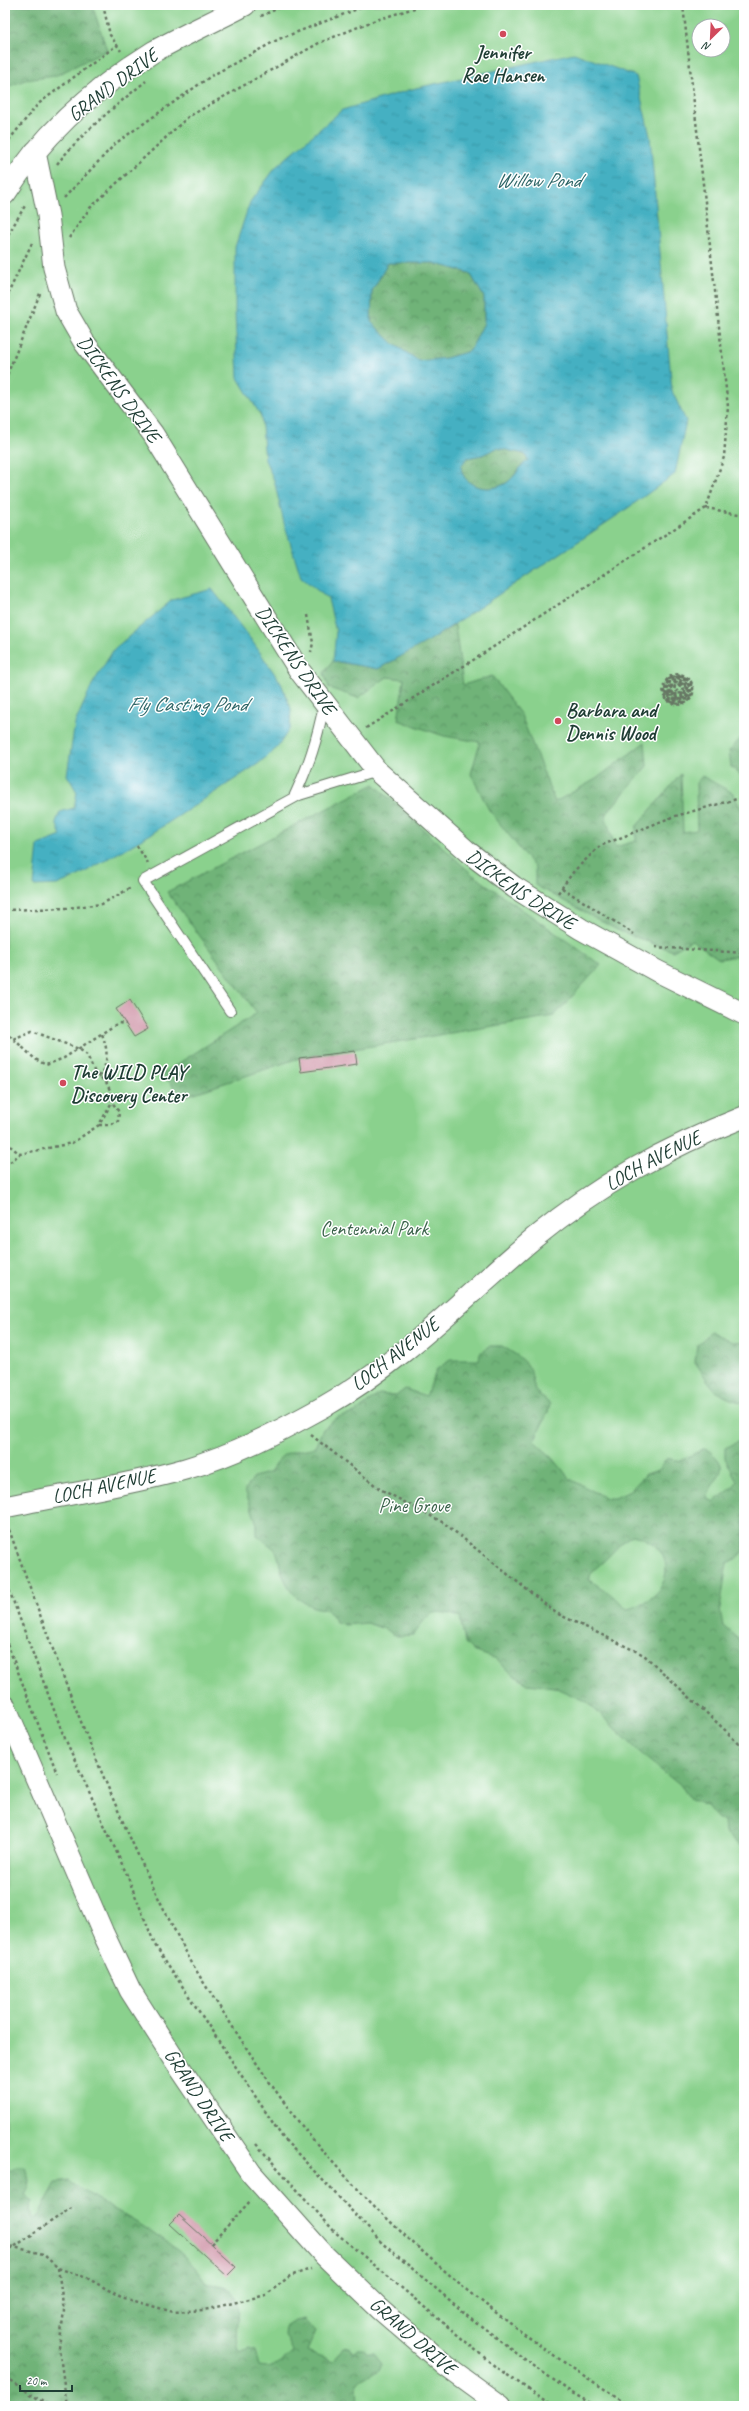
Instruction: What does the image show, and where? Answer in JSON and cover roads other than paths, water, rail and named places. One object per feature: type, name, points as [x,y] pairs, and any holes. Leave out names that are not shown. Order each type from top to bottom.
[{"type":"street","name":"GRAND DRIVE","points":[[5,194],[35,152],[61,125],[91,98],[132,66],[155,52],[252,11]]},
{"type":"street","name":"DICKENS DRIVE","points":[[35,152],[48,215],[54,268],[66,311],[84,342],[153,434],[304,676],[377,771],[468,852],[514,887],[581,929],[657,971],[744,1014]]},
{"type":"street","name":"LOCH AVENUE","points":[[5,1507],[186,1469],[231,1453],[295,1422],[326,1405],[390,1362],[535,1237],[588,1197],[642,1162],[692,1137],[744,1117]]},
{"type":"street","name":"GRAND DRIVE","points":[[5,1706],[103,1934],[130,1990],[174,2059],[251,2173],[325,2256],[380,2309],[446,2366],[501,2406]]},
{"type":"lane","points":[[294,797],[309,763],[320,732],[325,703]]},
{"type":"lane","points":[[230,1011],[143,881],[294,797],[377,771]]},
{"type":"water","name":"Willow Pond","points":[[574,53],[636,76],[650,136],[672,391],[686,421],[675,474],[621,513],[432,639],[378,669],[333,661],[336,632],[328,599],[301,577],[284,523],[274,480],[265,460],[261,416],[238,378],[235,313],[235,247],[250,202],[277,166],[342,110],[416,88]],"holes":[[[388,263],[433,263],[470,273],[484,297],[484,323],[470,351],[446,358],[419,361],[395,345],[371,322],[372,291]],[[497,448],[525,454],[528,460],[509,481],[502,485],[487,488],[479,487],[467,480],[463,474],[461,466],[467,458],[482,455]]]},
{"type":"water","name":"Fly Casting Pond","points":[[212,589],[252,641],[281,683],[291,709],[290,728],[277,748],[258,764],[151,834],[80,875],[57,885],[34,886],[38,845],[61,836],[56,822],[60,812],[74,808],[77,792],[67,775],[75,723],[92,685],[114,649],[172,600]]},
{"type":"place","name":"Jennifer Rae Hansen","points":[[503,34]]},
{"type":"place","name":"Barbara and Dennis Wood","points":[[558,721]]},
{"type":"place","name":"The WILD PLAY Discovery Center","points":[[63,1083]]},
{"type":"park label","name":"Centennial Park","points":[[374,1228]]},
{"type":"park label","name":"Pine Grove","points":[[414,1505]]}]
